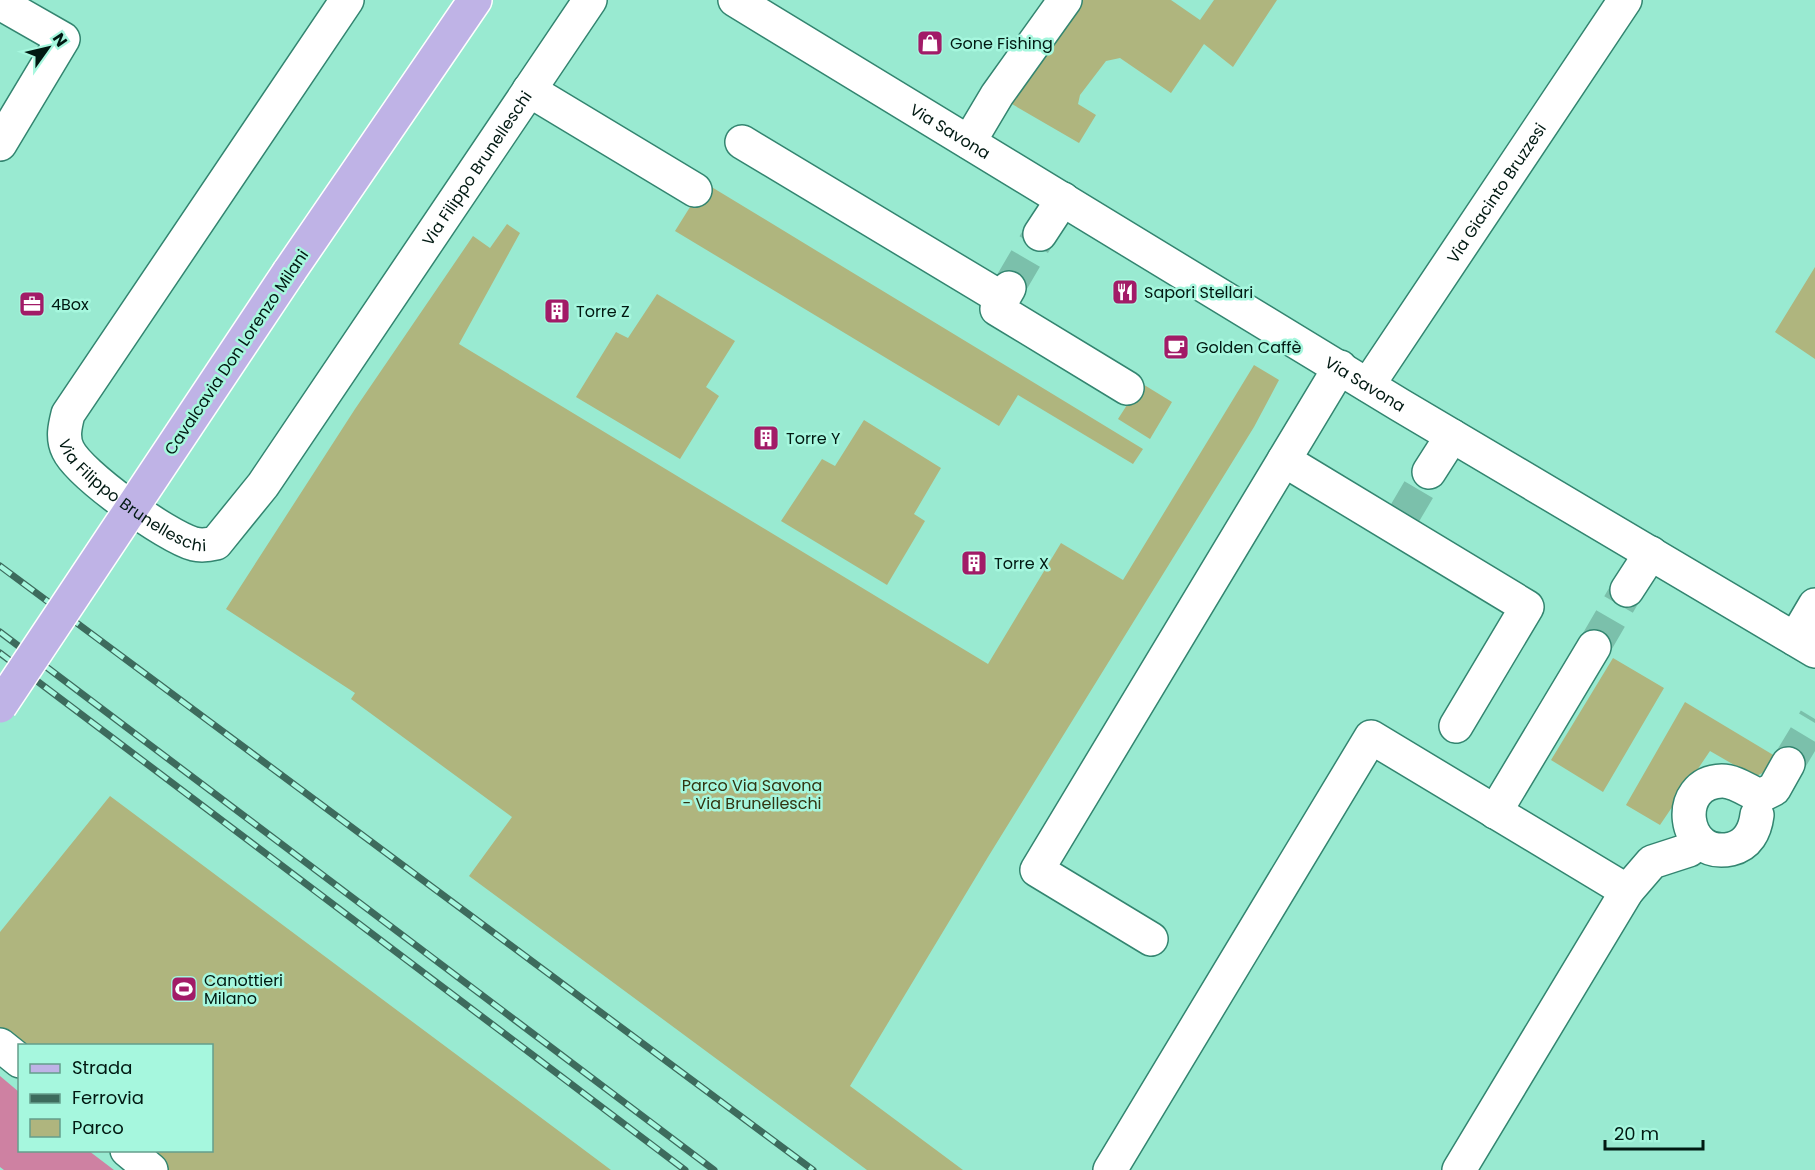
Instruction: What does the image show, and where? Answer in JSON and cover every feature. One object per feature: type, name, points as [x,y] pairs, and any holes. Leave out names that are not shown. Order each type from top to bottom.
[{"type":"main road","name":"Cavalcavia Don Lorenzo Milani","points":[[0,706],[475,0]]},
{"type":"street","name":"Via Filippo Brunelleschi","points":[[347,0],[72,405],[65,427],[64,435],[69,451],[96,481],[162,528],[191,543],[203,546],[216,543],[263,485],[590,0]]},
{"type":"street","name":"Via Savona","points":[[735,0],[1452,436],[1805,645]]},
{"type":"street","points":[[969,142],[997,95],[1065,0]]},
{"type":"street","name":"Via Giacinto Bruzzesi","points":[[1368,385],[1625,0]]},
{"type":"street","points":[[0,3],[63,39],[0,144]]},
{"type":"street","points":[[529,90],[695,190]]},
{"type":"street","points":[[742,142],[1006,293],[997,309],[1127,388]]},
{"type":"street","points":[[1040,234],[1063,199]]},
{"type":"street","points":[[1151,939],[1037,870],[1340,367]]},
{"type":"street","points":[[1429,472],[1452,436]]},
{"type":"street","points":[[1284,460],[1399,523],[1527,607],[1456,726]]},
{"type":"street","points":[[1627,590],[1651,553]]},
{"type":"street","points":[[1805,645],[1815,605]]},
{"type":"street","points":[[1495,812],[1594,647]]},
{"type":"street","points":[[1110,1170],[1371,737],[1626,891]]},
{"type":"street","points":[[1757,815],[1755,828],[1748,840],[1737,848],[1717,849],[1699,841],[1691,830],[1688,816],[1690,803],[1698,792],[1709,784],[1722,781],[1735,783],[1760,796],[1774,789],[1788,764]]},
{"type":"street","points":[[1459,1170],[1626,891],[1652,862],[1689,850],[1699,841]]},
{"type":"street","points":[[0,1045],[18,1059]]},
{"type":"street","points":[[129,1152],[151,1170]]},
{"type":"green space","points":[[1079,0],[1171,0],[1200,20],[1214,0],[1277,0],[1233,67],[1204,44],[1171,93],[1120,58],[1106,61],[1080,95],[1078,104],[1096,115],[1079,143],[1005,100]]},
{"type":"green space","points":[[705,183],[1143,449],[1133,464],[1018,395],[999,426],[675,231]]},
{"type":"green space","name":"Parco Via Savona - Via Brunelleschi","points":[[507,224],[520,233],[459,344],[988,664],[1061,543],[1123,580],[1254,365],[1279,380],[1254,427],[988,857],[850,1086],[963,1170],[867,1170],[469,876],[512,817],[351,699],[355,693],[226,609],[355,409],[473,236],[490,248]]},
{"type":"green space","points":[[1815,267],[1815,359],[1775,332]]},
{"type":"green space","points":[[657,294],[735,341],[706,387],[719,396],[680,459],[576,397],[616,332],[628,338]]},
{"type":"green space","points":[[1141,383],[1172,402],[1150,439],[1118,419]]},
{"type":"green space","points":[[864,420],[941,468],[914,514],[925,521],[887,585],[781,521],[822,459],[835,466]]},
{"type":"green space","points":[[1613,658],[1664,688],[1603,792],[1551,760]]},
{"type":"green space","points":[[1685,702],[1775,756],[1766,771],[1755,777],[1710,751],[1660,825],[1626,805]]},
{"type":"green space","name":"Canottieri Milano","points":[[110,796],[611,1170],[160,1170],[135,1152],[213,1152],[213,1044],[18,1044],[18,1047],[0,1047],[0,932]]},
{"type":"shaded area","points":[[0,1076],[18,1091],[18,1152],[90,1152],[114,1170],[4,1170],[0,1167]]},
{"type":"tunnel","points":[[1009,287],[1040,234]]},
{"type":"tunnel","points":[[1402,518],[1429,472]]},
{"type":"tunnel","points":[[1594,647],[1627,590]]},
{"type":"tunnel","points":[[1788,764],[1815,719]]},
{"type":"railway","points":[[0,566],[813,1170]]},
{"type":"railway","points":[[0,632],[714,1170]]},
{"type":"railway","points":[[0,653],[685,1170]]},
{"type":"place","name":"Gone Fishing","points":[[930,43]]},
{"type":"place","name":"Sapori Stellari","points":[[1125,292]]},
{"type":"place","name":"4Box","points":[[32,304]]},
{"type":"place","name":"Torre Z","points":[[557,311]]},
{"type":"place","name":"Golden Caffè","points":[[1176,347]]},
{"type":"place","name":"Torre Y","points":[[766,438]]},
{"type":"place","name":"Torre X","points":[[974,563]]},
{"type":"place","name":"Canottieri Milano","points":[[184,989]]}]
